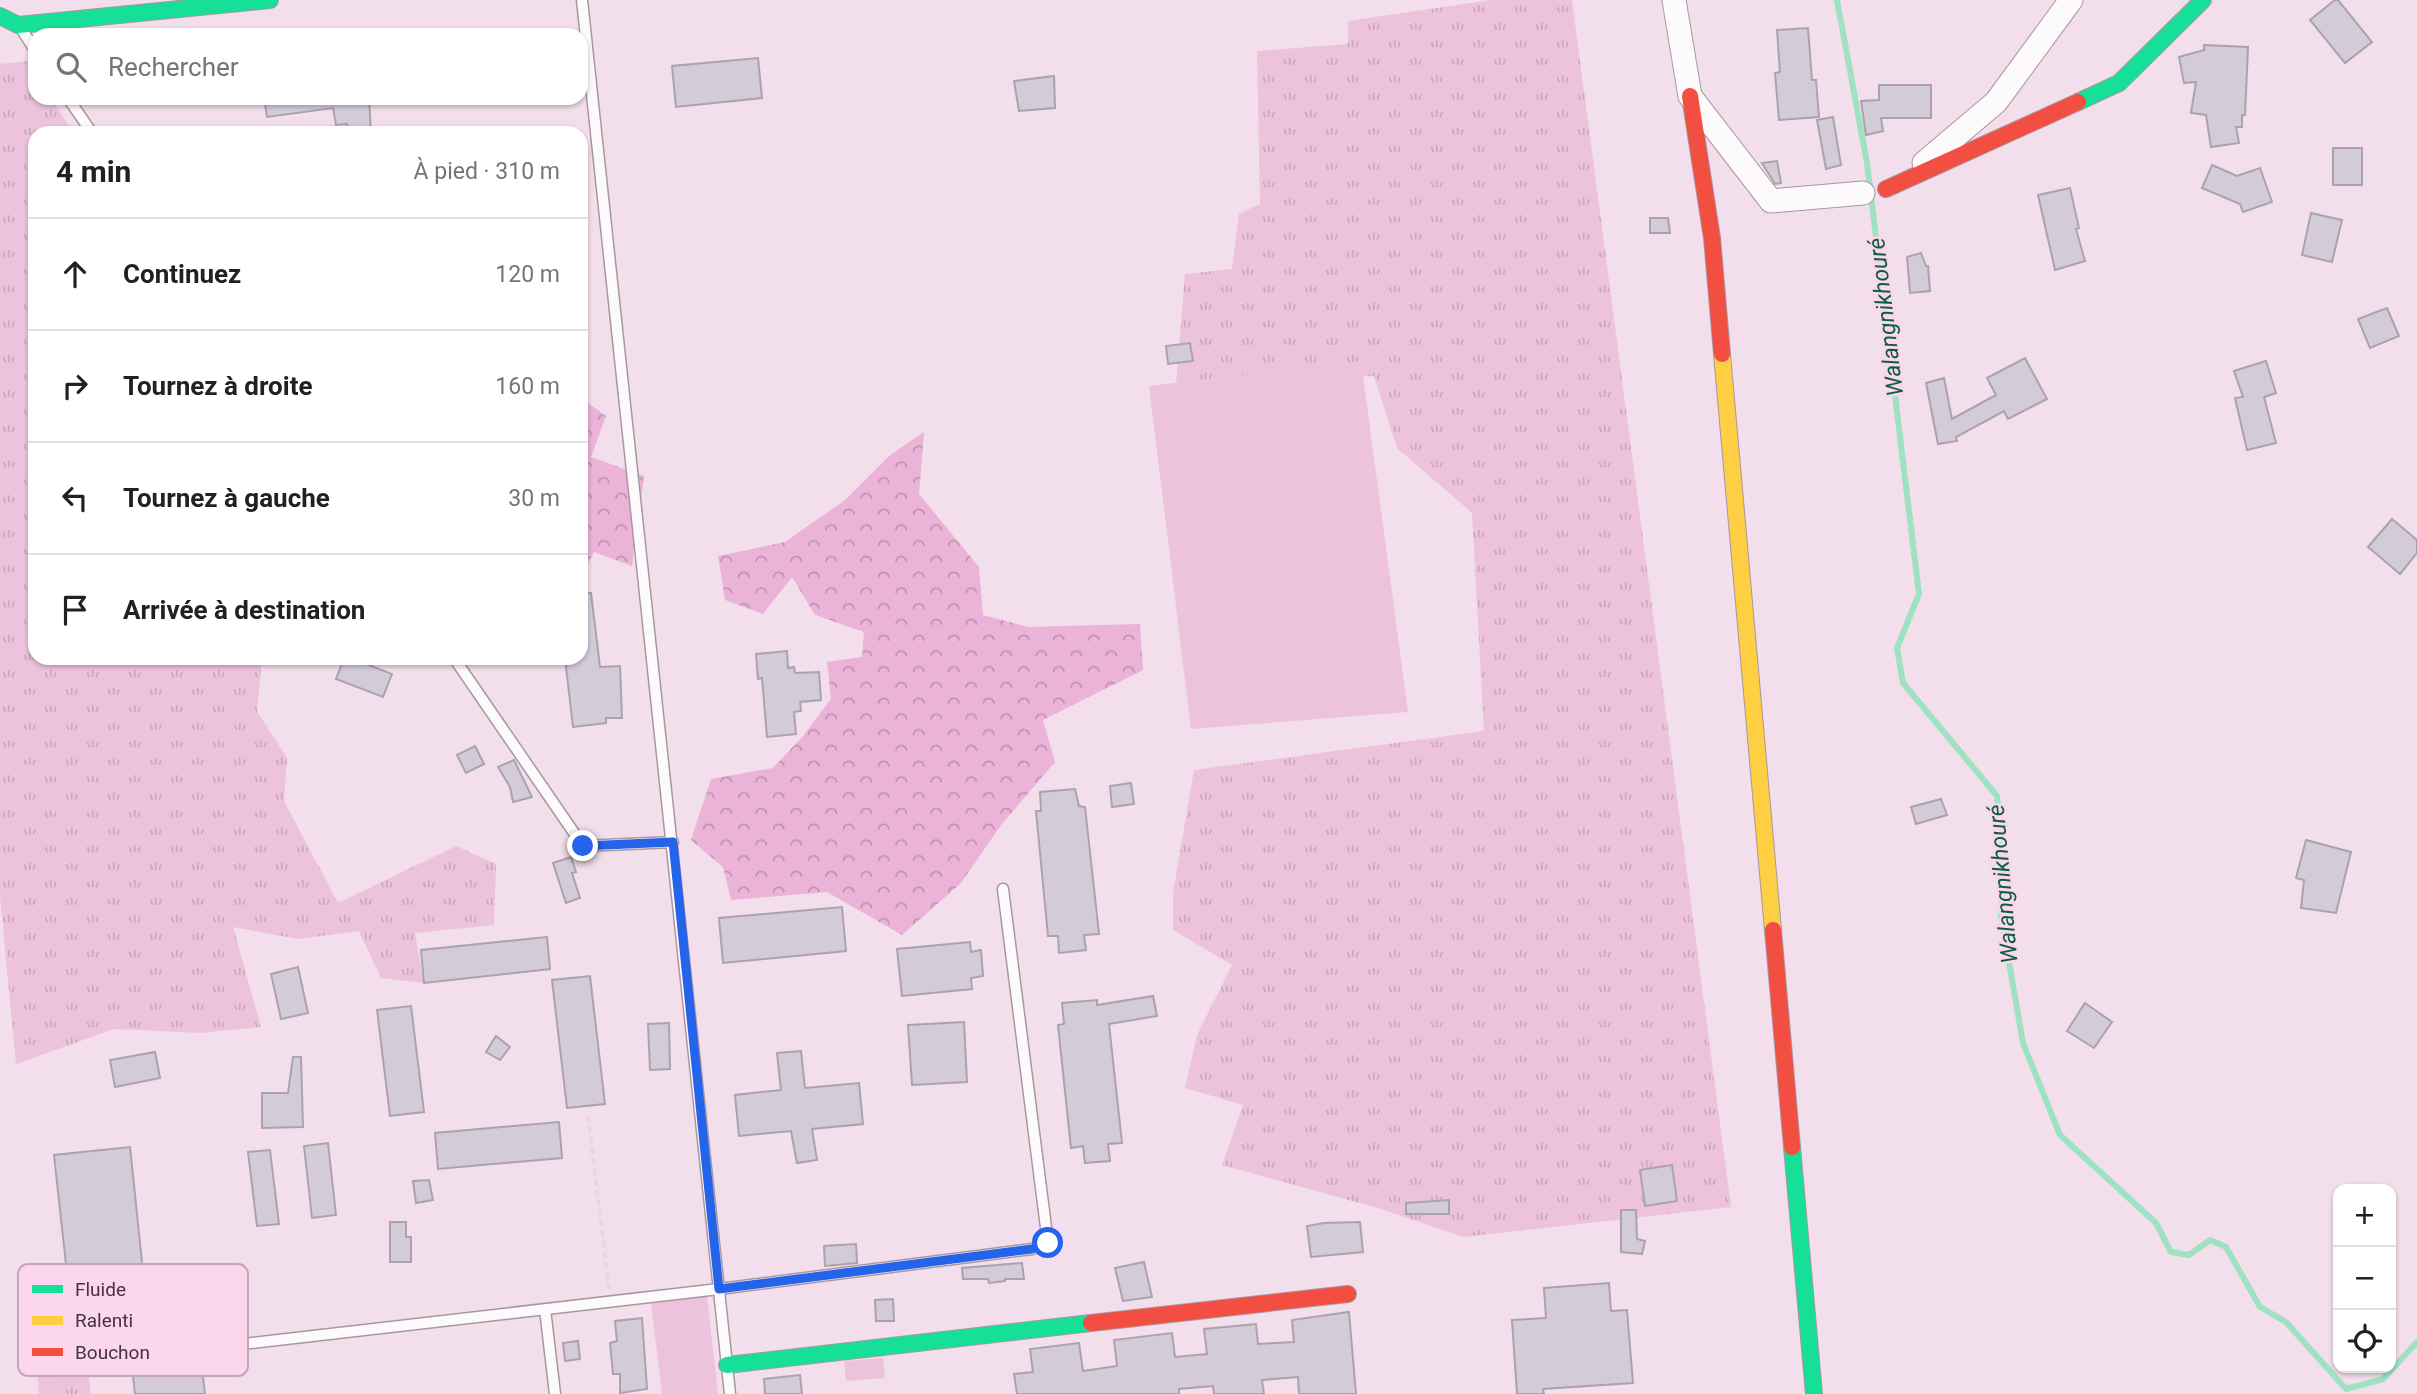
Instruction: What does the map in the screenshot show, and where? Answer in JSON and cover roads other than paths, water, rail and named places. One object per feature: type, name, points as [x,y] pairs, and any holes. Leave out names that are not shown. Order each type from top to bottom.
[{"type":"street","points":[[1,0],[9,21],[270,0]]},
{"type":"street","points":[[1674,0],[1712,238],[1814,1394]]},
{"type":"street","points":[[1886,189],[1927,161],[1996,102],[2071,0]]},
{"type":"street","points":[[1886,189],[2119,83],[2203,0]]},
{"type":"street","points":[[1690,96],[1770,201],[1863,193]]},
{"type":"street","points":[[727,1365],[1349,1294]]},
{"type":"lane","points":[[582,0],[585,28]]},
{"type":"lane","points":[[9,21],[28,42]]},
{"type":"lane","points":[[588,56],[730,1394]]},
{"type":"lane","points":[[73,105],[87,126]]},
{"type":"lane","points":[[459,665],[583,846],[673,842]]},
{"type":"lane","points":[[248,1343],[719,1289],[1032,1249],[1048,1243],[1003,889]]},
{"type":"lane","points":[[545,1309],[555,1394]]},
{"type":"waterway","name":"Walangnikhouré","points":[[1837,0],[1867,163],[1919,594],[1897,648],[1903,683],[1997,796],[2004,854],[2001,916],[2023,1043],[2060,1135],[2156,1223],[2171,1252],[2189,1255],[2210,1240],[2226,1247],[2260,1307],[2286,1322],[2346,1389],[2383,1379],[2417,1342]]}]
